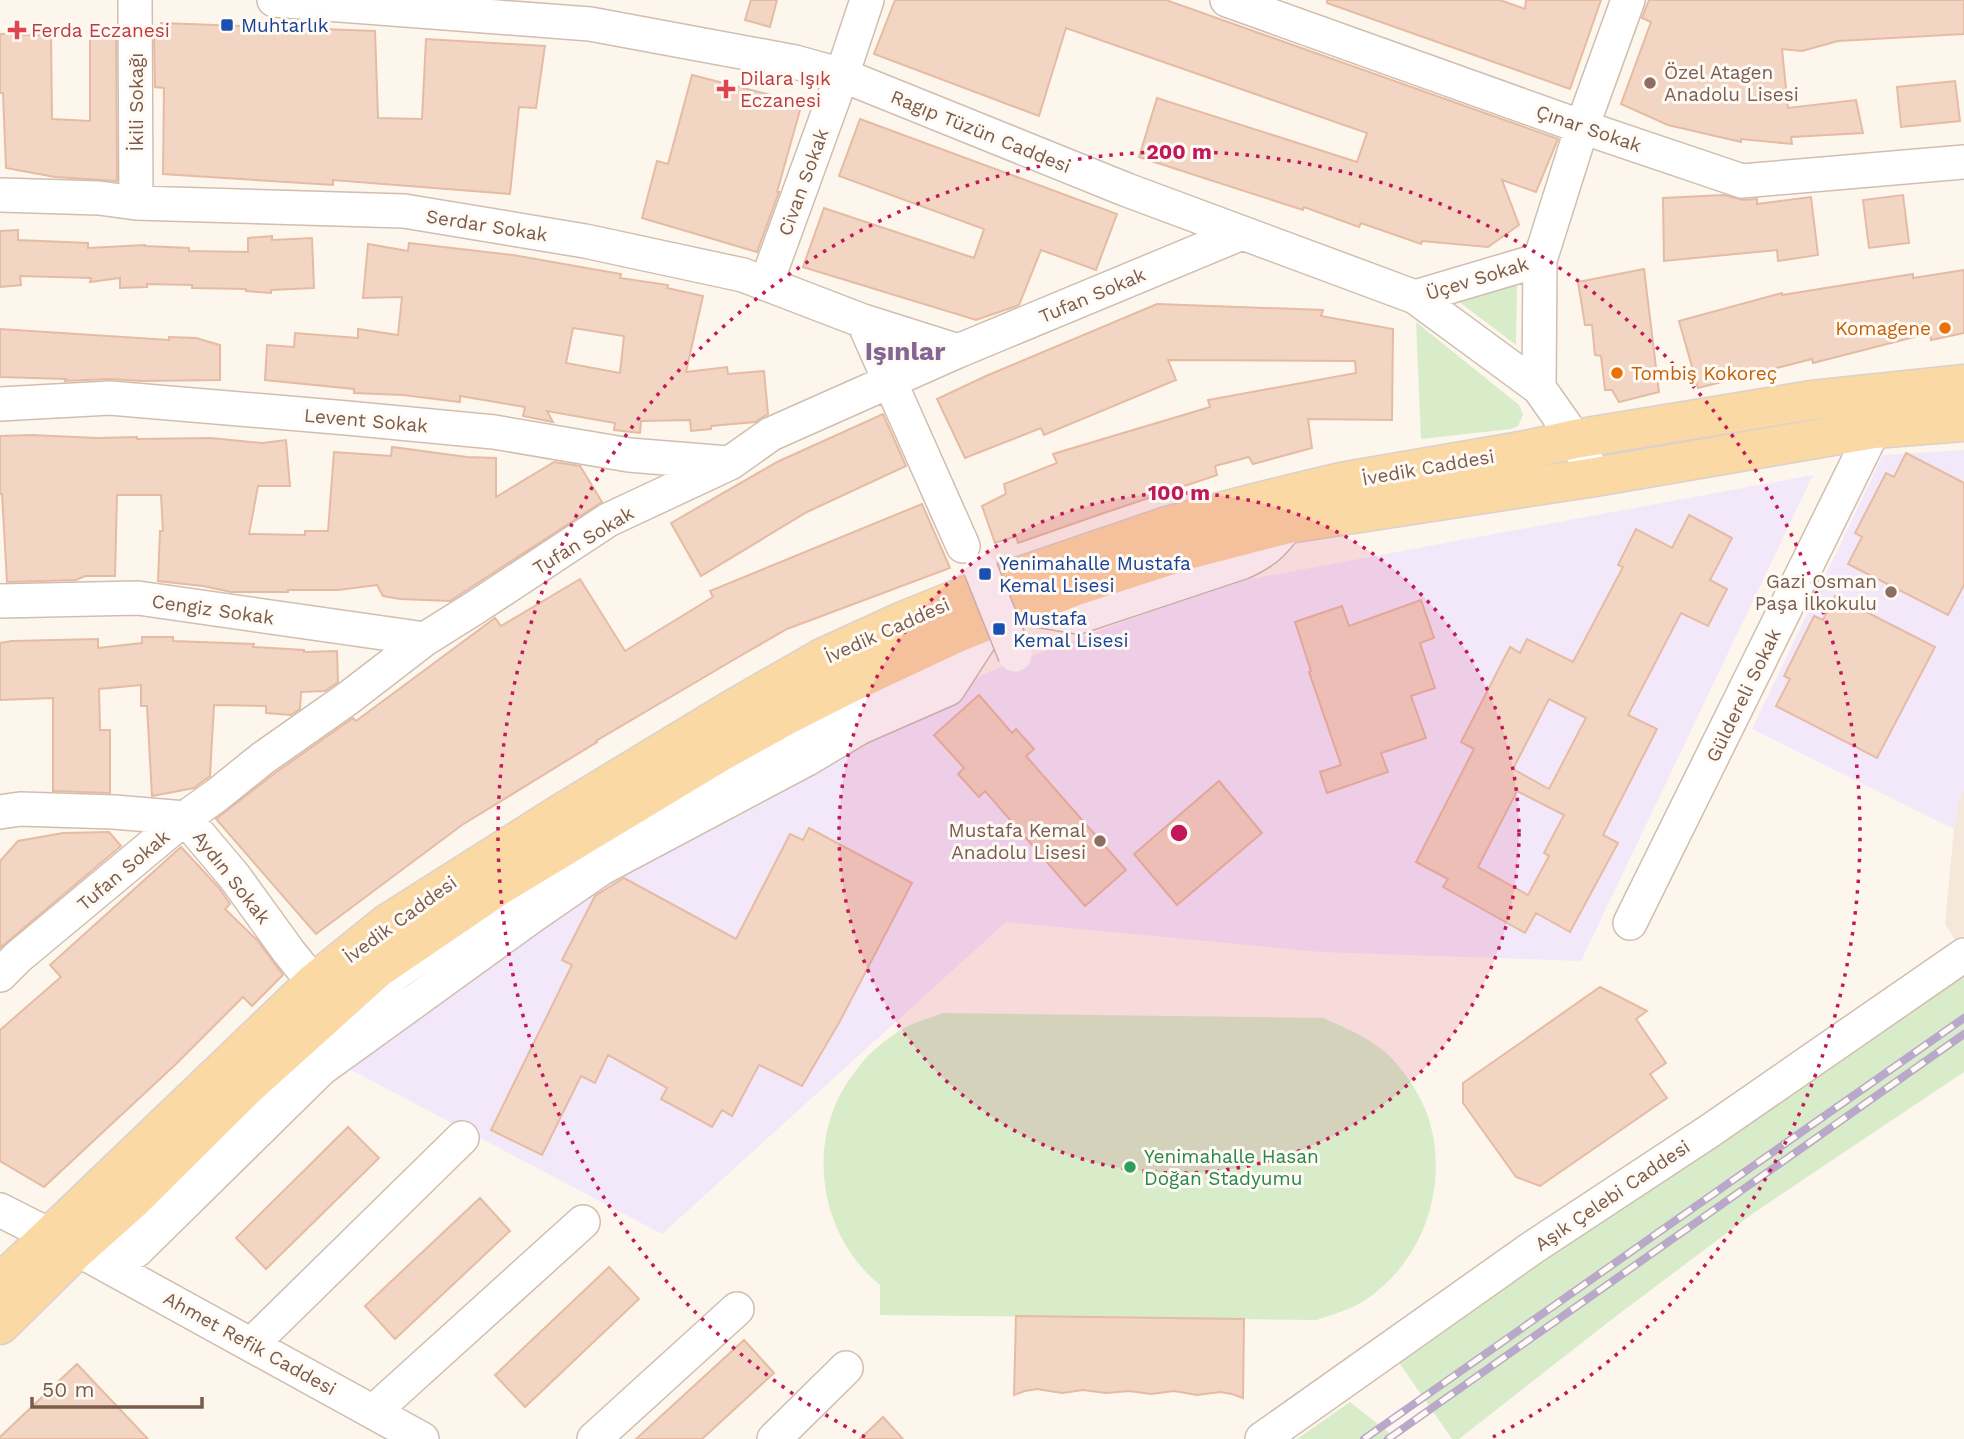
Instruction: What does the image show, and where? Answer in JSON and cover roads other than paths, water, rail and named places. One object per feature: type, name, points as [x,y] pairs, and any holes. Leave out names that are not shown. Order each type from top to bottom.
[{"type":"main road","name":"İvedik Caddesi","points":[[0,1325],[64,1242],[314,984],[388,923],[560,814],[822,658],[980,590],[1167,526],[1341,482],[1574,439],[1812,400],[1964,384]]},
{"type":"main road","name":"İvedik Caddesi","points":[[0,1284],[64,1242],[147,1197],[247,1086],[378,968],[497,887],[643,797],[789,714],[959,632],[1073,587],[1187,550],[1287,524],[1595,477],[1874,429],[1964,422]]},
{"type":"street","name":"İkili Sokağı","points":[[135,0],[136,203]]},
{"type":"street","name":"Ragıp Tüzün Caddesi","points":[[274,0],[590,24],[795,62],[842,75],[1127,190],[1415,297],[1539,388],[1574,439],[1595,477]]},
{"type":"street","name":"Civan Sokak","points":[[766,284],[867,0]]},
{"type":"street","name":"Çınar Sokak","points":[[1227,0],[1742,181],[1964,162]]},
{"type":"street","name":"Üçev Sokak","points":[[1539,388],[1540,260],[1628,0]]},
{"type":"street","name":"Serdar Sokak","points":[[0,195],[99,198],[136,203],[404,211],[585,241],[743,275],[863,321],[958,351]]},
{"type":"street","name":"Tufan Sokak","points":[[0,975],[185,818],[263,758],[347,699],[425,639],[608,520],[730,463],[771,435],[958,351],[1242,233]]},
{"type":"street","name":"Üçev Sokak","points":[[1415,297],[1540,260]]},
{"type":"street","points":[[863,321],[1015,655]]},
{"type":"street","name":"Levent Sokak","points":[[0,404],[124,399],[494,432],[629,455],[730,463]]},
{"type":"street","name":"Güldereli Sokak","points":[[1630,923],[1874,429]]},
{"type":"street","name":"Cengiz Sokak","points":[[0,601],[138,598],[425,639]]},
{"type":"street","points":[[954,680],[979,641],[874,688],[783,735],[538,875],[398,972],[338,1021],[147,1197],[119,1239],[136,1251],[321,1069],[592,875],[859,728],[954,680],[982,659],[1020,607]]},
{"type":"street","name":"Aydın Sokak","points":[[0,812],[20,809],[114,811],[185,818],[234,876],[314,984]]},
{"type":"street","name":"Aşık Çelebi Caddesi","points":[[1262,1439],[1532,1248],[1711,1130],[1964,955]]},
{"type":"street","points":[[252,1344],[462,1138]]},
{"type":"street","name":"Ahmet Refik Caddesi","points":[[0,1210],[252,1344],[422,1439]]},
{"type":"street","points":[[373,1412],[583,1222]]},
{"type":"street","points":[[594,1439],[737,1309]]},
{"type":"street","points":[[774,1439],[846,1368]]},
{"type":"railway","points":[[1364,1439],[1964,1018]]},
{"type":"railway","points":[[1388,1439],[1964,1034]]},
{"type":"place","name":"Muhtarlık","points":[[227,25]]},
{"type":"place","name":"Ferda Eczanesi","points":[[17,30]]},
{"type":"place","name":"Özel Atagen Anadolu Lisesi","points":[[1650,83]]},
{"type":"place","name":"Dilara Işık Eczanesi","points":[[726,89]]},
{"type":"place","name":"Komagene","points":[[1945,328]]},
{"type":"place","name":"Tombiş Kokoreç","points":[[1617,373]]},
{"type":"place","name":"Yenimahalle Mustafa Kemal Lisesi","points":[[985,574]]},
{"type":"place","name":"Gazi Osman Paşa İlkokulu","points":[[1891,592]]},
{"type":"place","name":"Mustafa Kemal Lisesi","points":[[999,629]]},
{"type":"place","name":"Mustafa Kemal Anadolu Lisesi","points":[[1100,841]]},
{"type":"place","name":"Yenimahalle Hasan Doğan Stadyumu","points":[[1130,1167]]},
{"type":"district","name":"Işınlar","points":[[905,351]]}]
